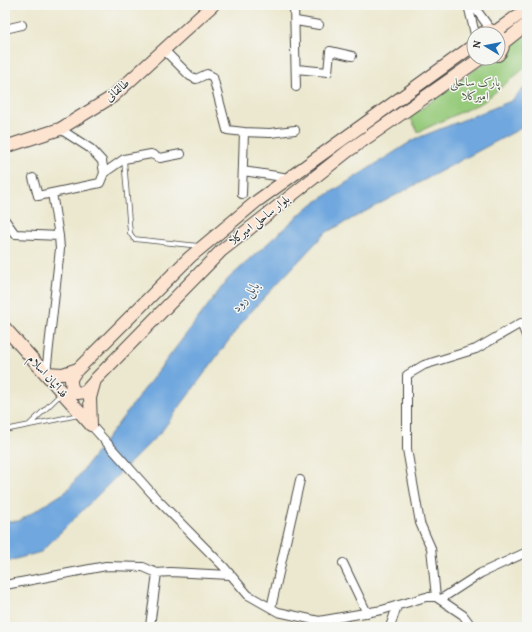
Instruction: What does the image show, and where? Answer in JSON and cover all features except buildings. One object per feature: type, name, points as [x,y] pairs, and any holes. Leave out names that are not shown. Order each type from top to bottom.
[{"type":"main road","name":"طالقانی","points":[[5,147],[60,129],[112,97],[212,5]]},
{"type":"main road","points":[[498,26],[527,9]]},
{"type":"main road","points":[[506,42],[527,24]]},
{"type":"main road","name":"بلوار ساحلی امیرکلا","points":[[78,370],[190,257],[203,246],[273,189],[466,51]]},
{"type":"main road","name":"بلوار ساحلی امیرکلا","points":[[91,425],[90,398],[95,380],[221,251],[348,151],[470,66]]},
{"type":"main road","name":"فدائیان اسلام","points":[[5,328],[83,414],[91,425]]},
{"type":"main road","points":[[78,370],[72,375],[70,382],[73,390],[78,393],[85,392],[95,380]]},
{"type":"main road","points":[[46,373],[63,374],[78,370]]},
{"type":"street","points":[[294,5],[296,21],[296,87]]},
{"type":"street","points":[[468,5],[473,26]]},
{"type":"street","points":[[473,5],[485,26]]},
{"type":"street","points":[[296,21],[319,25]]},
{"type":"street","points":[[5,29],[22,25]]},
{"type":"street","points":[[163,49],[190,76],[196,78],[207,74],[213,77],[227,130],[270,133],[295,130]]},
{"type":"street","points":[[296,69],[328,72],[330,51],[352,56]]},
{"type":"street","points":[[34,178],[38,196],[100,183],[104,173],[102,161],[91,149],[60,129]]},
{"type":"street","points":[[242,194],[244,132]]},
{"type":"street","points":[[104,173],[124,159],[151,154],[160,158],[181,154]]},
{"type":"street","points":[[243,171],[283,177]]},
{"type":"street","points":[[46,373],[60,249],[60,236],[52,193]]},
{"type":"street","points":[[5,220],[15,234],[60,236]]},
{"type":"street","points":[[439,598],[431,548],[420,523],[407,450],[407,375],[424,365],[476,349],[521,323],[527,338]]},
{"type":"street","points":[[91,425],[156,498],[248,595],[278,612],[319,621],[367,613],[397,606],[426,596],[439,598],[462,615],[472,627]]},
{"type":"street","points":[[271,608],[300,480]]},
{"type":"street","points":[[439,598],[481,573],[527,552]]},
{"type":"street","points":[[343,563],[367,613]]},
{"type":"street","points":[[5,584],[106,566],[143,567],[157,573],[170,572],[230,575]]},
{"type":"street","points":[[150,626],[157,573]]},
{"type":"street","points":[[390,627],[397,606]]},
{"type":"lane","points":[[124,159],[130,233],[134,239],[203,246]]},
{"type":"lane","points":[[29,425],[63,392]]},
{"type":"lane","points":[[5,430],[83,414]]},
{"type":"green space","name":"پارک ساحلی امیرکلا","points":[[527,32],[527,66],[483,102],[418,132],[410,117],[480,66],[506,66],[506,47]]},
{"type":"water","name":"بابل رود","points":[[527,85],[527,125],[325,233],[246,317],[161,432],[41,552],[5,562],[5,522],[19,521],[67,491],[228,279],[308,207],[415,139],[511,101]]}]
